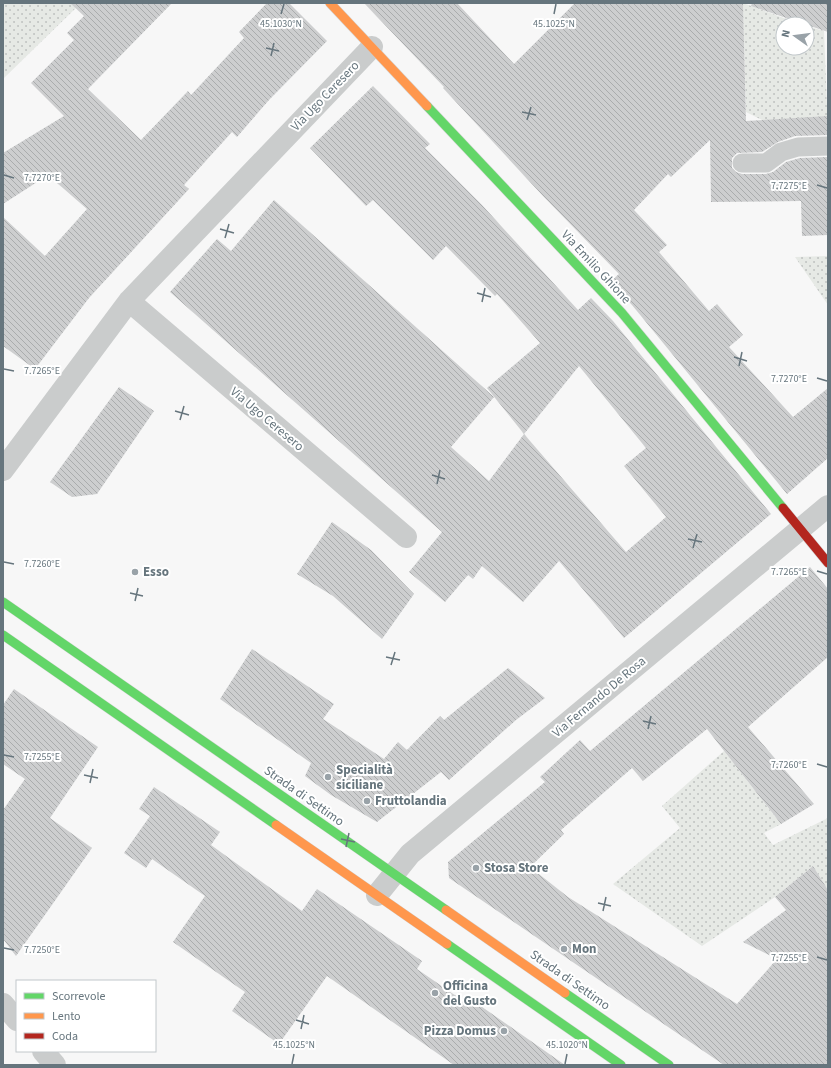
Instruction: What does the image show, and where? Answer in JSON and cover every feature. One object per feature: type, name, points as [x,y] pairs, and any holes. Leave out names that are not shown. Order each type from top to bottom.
[{"type":"main road","name":"Via Emilio Ghione","points":[[330,3],[622,313],[828,563]]},
{"type":"main road","name":"Strada di Settimo","points":[[3,602],[669,1065]]},
{"type":"main road","points":[[3,634],[621,1065]]},
{"type":"street","name":"Via Ugo Ceresero","points":[[3,470],[129,301],[372,47]]},
{"type":"street","name":"Via Ugo Ceresero","points":[[129,301],[406,537]]},
{"type":"street","name":"Via Fernando De Rosa","points":[[377,895],[393,873],[410,854],[828,506]]},
{"type":"street","points":[[3,1004],[16,1019]]},
{"type":"street","points":[[44,1052],[55,1065]]},
{"type":"lane","points":[[742,163],[766,163],[781,152],[798,147],[828,146]]},
{"type":"shaded area","points":[[3,3],[81,3],[3,79]]},
{"type":"shaded area","points":[[743,3],[778,16],[775,16],[775,56],[815,56],[815,28],[824,31],[828,133],[770,124],[746,112]]},
{"type":"shaded area","points":[[828,256],[828,305],[795,257]]},
{"type":"shaded area","points":[[724,751],[781,824],[764,833],[773,845],[828,818],[828,890],[813,866],[775,897],[702,946],[613,884],[680,828],[662,806]]},
{"type":"building","points":[[70,3],[172,3],[88,89],[141,140],[188,91],[191,95],[244,38],[239,32],[267,3],[289,3],[327,41],[269,100],[237,137],[232,132],[184,185],[189,189],[89,298],[35,369],[3,346],[3,217],[45,256],[87,209],[48,175],[3,204],[3,153],[64,116],[31,83],[74,40],[67,33],[84,16]]},
{"type":"building","points":[[364,3],[457,3],[514,64],[575,3],[743,3],[746,121],[828,116],[828,135],[795,136],[778,142],[762,152],[737,153],[732,158],[732,168],[736,172],[742,174],[766,174],[773,172],[786,162],[800,158],[828,157],[828,235],[802,236],[801,201],[711,202],[710,140],[671,177],[668,174],[634,210],[667,245],[659,252],[709,311],[717,304],[743,335],[729,347],[793,417],[828,388],[828,458],[787,494],[632,305],[610,282],[619,274],[543,196],[443,88],[444,87]]},
{"type":"building","points":[[752,3],[828,3],[828,32],[815,28],[815,16],[781,16],[751,6]]},
{"type":"building","points":[[373,86],[430,144],[425,148],[482,205],[578,310],[591,298],[613,321],[771,514],[624,638],[559,561],[523,602],[482,566],[473,579],[468,575],[445,602],[409,572],[442,532],[170,292],[217,239],[231,251],[274,200],[494,397],[451,447],[489,481],[524,434],[487,388],[540,343],[497,294],[495,296],[446,246],[433,260],[373,200],[366,206],[310,148]],"holes":[[[579,366],[646,448],[624,466],[666,517],[626,552],[524,434]]]},
{"type":"building","points":[[119,387],[154,411],[97,494],[72,497],[50,482]]},
{"type":"building","points":[[332,522],[371,550],[414,594],[382,639],[333,596],[297,574]]},
{"type":"building","points":[[810,567],[828,589],[828,657],[748,727],[814,804],[781,824],[707,729],[643,781],[632,768],[561,830],[564,834],[530,867],[568,897],[737,1004],[777,959],[743,942],[786,910],[775,897],[813,866],[828,890],[828,1065],[724,1065],[449,878],[448,862],[545,782],[540,777],[580,740],[590,751]]},
{"type":"building","points":[[252,649],[334,704],[323,719],[384,759],[398,742],[407,750],[440,716],[444,720],[508,668],[545,698],[516,720],[449,780],[441,772],[377,822],[331,795],[305,776],[311,763],[220,699]]},
{"type":"building","points":[[14,689],[98,747],[50,818],[92,848],[16,956],[3,939],[3,810],[25,779],[3,764],[3,705]]},
{"type":"building","points":[[154,787],[220,832],[211,845],[302,911],[317,889],[422,961],[417,969],[472,1007],[475,1002],[565,1065],[454,1065],[327,976],[279,1044],[232,1011],[245,992],[173,942],[205,896],[152,859],[146,868],[124,853],[150,816],[139,809]]},
{"type":"traffic: fast","points":[[427,106],[622,313],[783,508]]},
{"type":"traffic: fast","points":[[3,602],[446,910]]},
{"type":"traffic: fast","points":[[3,635],[276,825]]},
{"type":"traffic: fast","points":[[447,944],[621,1065]]},
{"type":"traffic: fast","points":[[565,993],[669,1065]]},
{"type":"traffic: slow","points":[[330,3],[427,106]]},
{"type":"traffic: slow","points":[[276,825],[447,944]]},
{"type":"traffic: slow","points":[[446,910],[565,993]]},
{"type":"traffic: jam","points":[[783,508],[828,563]]},
{"type":"place","name":"Esso","points":[[135,572]]},
{"type":"place","name":"Specialità siciliane","points":[[328,777]]},
{"type":"place","name":"Fruttolandia","points":[[367,801]]},
{"type":"place","name":"Stosa Store","points":[[476,868]]},
{"type":"place","name":"Mon","points":[[564,949]]},
{"type":"place","name":"Officina del Gusto","points":[[435,993]]},
{"type":"place","name":"Pizza Domus","points":[[504,1031]]}]
